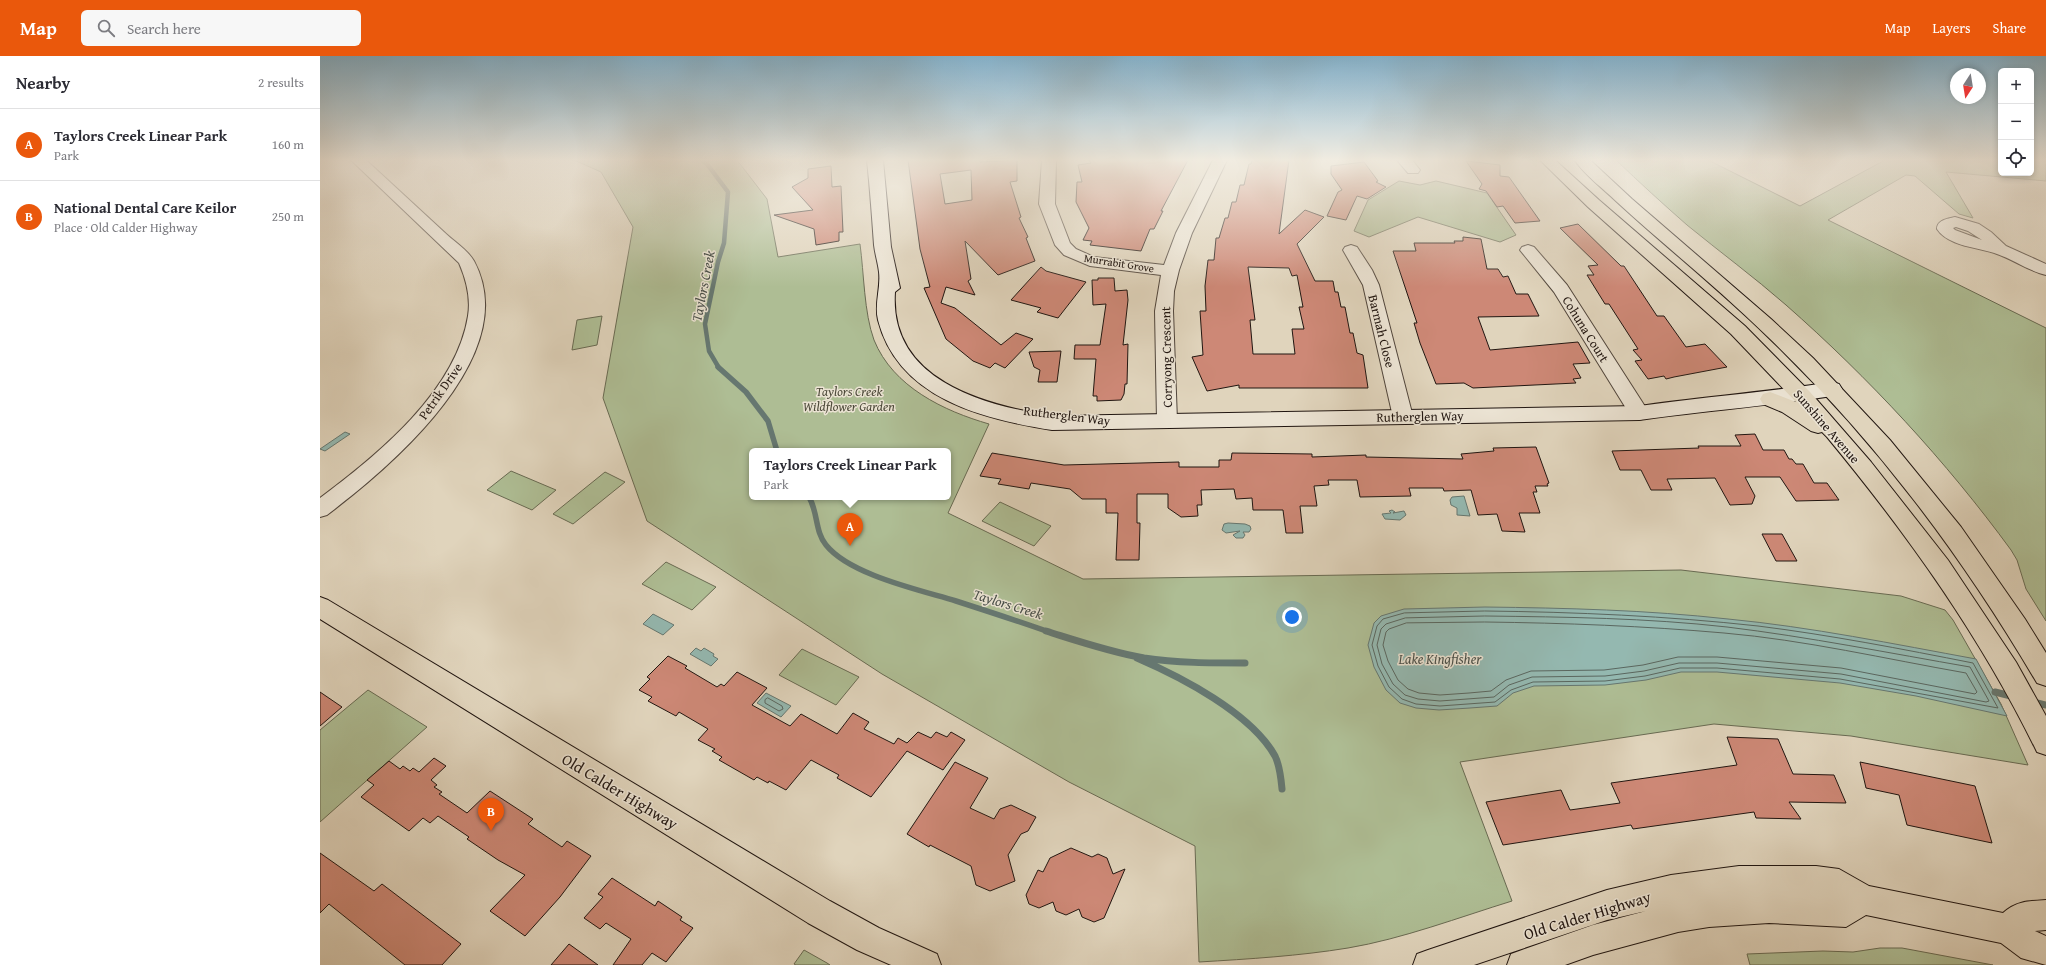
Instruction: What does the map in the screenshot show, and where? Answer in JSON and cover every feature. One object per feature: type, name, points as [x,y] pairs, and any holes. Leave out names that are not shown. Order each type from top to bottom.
[{"type":"main road","name":"Sunshine Avenue","points":[[1595,202],[1710,304],[1764,355],[1842,442],[1942,569],[2003,663],[2044,738]]},
{"type":"main road","name":"Sunshine Avenue","points":[[1627,202],[1765,322],[1827,384],[1902,467],[1986,579],[2046,674]]},
{"type":"main road","points":[[1770,399],[1798,413],[1842,442]]},
{"type":"main road","name":"Old Calder Highway","points":[[320,607],[819,912],[868,939],[926,965]]},
{"type":"main road","name":"Old Calder Highway","points":[[1522,965],[1593,940],[1650,924],[1697,900]]},
{"type":"main road","name":"Old Calder Highway","points":[[1428,965],[1607,905],[1697,900],[1769,908],[1846,912],[1863,900],[2008,929],[2032,947],[2046,951]]},
{"type":"main road","points":[[2008,929],[2021,917],[2046,915]]},
{"type":"street","name":"Petrik Drive","points":[[320,510],[384,459],[416,425],[451,380],[467,349],[477,309],[475,283],[466,261],[403,202]]},
{"type":"street","name":"Rutherglen Way","points":[[879,202],[883,247],[888,274],[885,306],[892,339],[904,358],[920,374],[935,385],[980,408],[1035,421],[1073,424],[1129,421],[1639,412],[1711,403],[1770,399],[1795,389],[1827,384]]},
{"type":"street","name":"Murrabit Grove","points":[[1047,202],[1064,245],[1070,252],[1090,261],[1171,271]]},
{"type":"street","name":"Corryong Crescent","points":[[1167,421],[1164,304],[1178,244],[1199,202]]},
{"type":"street","points":[[2000,249],[2046,270]]},
{"type":"street","name":"Barmah Close","points":[[1351,250],[1364,270],[1371,285],[1403,417]]},
{"type":"street","name":"Cohuna Court","points":[[1528,250],[1561,289],[1639,412]]},
{"type":"street","name":"Rutherglen Way","points":[[1711,403],[1774,385],[1795,389]]},
{"type":"green space","name":"Taylors Creek Wildflower Garden","points":[[619,202],[768,202],[778,257],[860,244],[868,318],[874,340],[883,357],[907,384],[922,395],[955,412],[989,424],[948,513],[1083,579],[1681,570],[1901,596],[1945,610],[1953,620],[2001,704],[2028,765],[1851,736],[1714,724],[1460,762],[1512,901],[1431,927],[1389,939],[1348,948],[1293,955],[1199,962],[1195,846],[1069,782],[882,674],[647,521],[603,398],[633,227]]},
{"type":"green space","points":[[1367,202],[1494,202],[1516,235],[1500,242],[1418,217],[1369,237],[1354,231]]},
{"type":"green space","points":[[1662,202],[1793,202],[1800,206],[1807,202],[1858,202],[1828,220],[2046,328],[2046,621],[2026,589],[2017,560],[2011,550],[1960,484],[1877,391],[1817,333]]},
{"type":"green space","points":[[1946,202],[1964,202],[1973,218],[1959,214]]},
{"type":"green space","points":[[602,316],[597,345],[572,350],[577,320]]},
{"type":"green space","points":[[511,471],[556,490],[532,510],[487,490]]},
{"type":"green space","points":[[605,472],[625,482],[573,524],[553,514]]},
{"type":"green space","points":[[1000,502],[1051,526],[1034,546],[982,521]]},
{"type":"green space","points":[[666,562],[716,587],[692,610],[642,584]]},
{"type":"green space","points":[[802,649],[859,677],[836,705],[779,675]]},
{"type":"green space","points":[[368,690],[427,727],[320,822],[320,730]]},
{"type":"green space","points":[[1880,948],[1902,948],[1993,965],[1750,965],[1747,954],[1823,951],[1853,952]]},
{"type":"green space","points":[[804,950],[830,965],[794,964]]},
{"type":"water","points":[[345,432],[350,434],[325,451],[320,449]]},
{"type":"water","points":[[1464,496],[1470,516],[1457,515],[1457,508],[1451,505],[1450,500],[1452,497]]},
{"type":"water","points":[[1392,510],[1395,512],[1393,513],[1404,511],[1406,515],[1400,520],[1385,519],[1382,514],[1391,513],[1389,511]]},
{"type":"water","points":[[1224,524],[1245,524],[1250,526],[1251,529],[1249,532],[1243,532],[1245,535],[1243,538],[1236,538],[1233,535],[1240,531],[1226,533],[1222,530]]},
{"type":"water","name":"Lake Kingfisher","points":[[1485,607],[1667,613],[1759,622],[1821,631],[1976,659],[2007,716],[1916,696],[1840,683],[1717,672],[1681,672],[1646,680],[1605,685],[1534,686],[1513,693],[1497,706],[1439,710],[1416,708],[1400,703],[1386,690],[1374,667],[1368,645],[1374,623],[1381,616],[1404,609]]},
{"type":"water","points":[[653,614],[674,625],[663,635],[643,624]]},
{"type":"water","points":[[696,648],[701,651],[704,648],[714,654],[713,656],[718,659],[711,666],[690,654]]},
{"type":"water","points":[[766,693],[791,706],[781,717],[757,703]]},
{"type":"building","points":[[806,202],[842,202],[843,232],[839,232],[839,241],[816,245],[814,229],[774,215],[813,210]]},
{"type":"building","points":[[914,202],[945,202],[945,204],[956,202],[1016,202],[1021,217],[1019,218],[1028,237],[1026,238],[1035,261],[998,275],[965,241],[971,279],[968,281],[975,295],[946,287],[941,303],[955,308],[1001,345],[1016,333],[1033,339],[1005,368],[995,363],[990,368],[973,361],[946,339],[924,288],[930,287],[920,249]]},
{"type":"building","points":[[1076,202],[1166,202],[1154,229],[1150,229],[1141,251],[1090,245],[1092,241],[1083,240],[1089,228]]},
{"type":"building","points":[[1232,202],[1283,202],[1279,234],[1305,210],[1324,217],[1297,244],[1315,281],[1333,281],[1335,292],[1338,292],[1341,307],[1345,307],[1350,333],[1353,333],[1357,353],[1363,355],[1368,388],[1239,388],[1239,385],[1207,391],[1192,357],[1203,355],[1200,311],[1206,311],[1205,286],[1208,260],[1214,260],[1216,238],[1219,238],[1225,218],[1228,218]],"holes":[[[1248,267],[1289,268],[1292,276],[1297,275],[1303,307],[1299,307],[1304,329],[1292,329],[1295,354],[1253,354],[1250,320],[1255,320]]]},
{"type":"building","points":[[1333,202],[1354,202],[1346,220],[1327,216]]},
{"type":"building","points":[[1494,202],[1527,202],[1540,221],[1515,223],[1503,206],[1497,207]]},
{"type":"building","points":[[1578,224],[1621,266],[1624,266],[1657,316],[1664,316],[1686,347],[1705,344],[1727,367],[1666,379],[1664,376],[1648,379],[1635,361],[1642,360],[1633,350],[1638,349],[1609,304],[1605,304],[1587,275],[1594,275],[1588,266],[1598,265],[1560,228]]},
{"type":"building","points":[[1463,237],[1481,239],[1487,269],[1498,269],[1503,277],[1508,276],[1516,294],[1528,294],[1539,316],[1478,317],[1490,350],[1578,342],[1590,363],[1573,364],[1581,378],[1573,379],[1576,383],[1473,388],[1464,383],[1436,384],[1420,343],[1414,323],[1417,323],[1393,251],[1416,251],[1414,243],[1455,243],[1454,241],[1463,241]]},
{"type":"building","points":[[1041,267],[1046,271],[1086,282],[1058,318],[1037,312],[1041,308],[1011,300]]},
{"type":"building","points":[[1098,278],[1114,278],[1115,291],[1127,290],[1128,300],[1123,345],[1128,344],[1127,384],[1125,384],[1124,394],[1121,400],[1097,401],[1097,396],[1093,396],[1096,359],[1074,359],[1075,345],[1100,345],[1106,304],[1093,305],[1092,280],[1098,280]]},
{"type":"building","points":[[1061,351],[1057,382],[1038,382],[1040,370],[1034,367],[1029,352]]},
{"type":"building","points":[[1755,434],[1763,450],[1784,450],[1789,459],[1792,459],[1796,464],[1803,464],[1814,483],[1827,483],[1839,500],[1796,501],[1780,477],[1745,477],[1755,496],[1752,504],[1730,505],[1715,478],[1667,479],[1672,490],[1651,490],[1641,470],[1620,470],[1612,451],[1699,448],[1698,446],[1741,446],[1735,435]]},
{"type":"building","points":[[1536,447],[1549,483],[1547,484],[1548,486],[1535,486],[1537,492],[1533,492],[1540,513],[1519,513],[1525,532],[1502,531],[1497,514],[1478,515],[1471,490],[1444,491],[1443,488],[1409,488],[1411,496],[1360,497],[1357,480],[1328,480],[1329,485],[1314,486],[1317,506],[1300,506],[1303,533],[1286,533],[1283,510],[1253,510],[1252,498],[1236,499],[1234,489],[1201,490],[1202,505],[1197,505],[1198,516],[1181,517],[1168,508],[1168,494],[1137,494],[1137,523],[1140,523],[1139,560],[1116,560],[1118,513],[1106,513],[1106,499],[1082,499],[1070,489],[1031,483],[1029,489],[998,484],[1001,479],[980,476],[992,453],[1064,465],[1179,462],[1179,467],[1219,467],[1219,460],[1231,460],[1232,453],[1312,454],[1312,457],[1366,455],[1366,457],[1463,459],[1461,454],[1494,451],[1493,448]]},
{"type":"building","points":[[1762,534],[1782,534],[1797,561],[1776,561]]},
{"type":"building","points":[[668,656],[687,666],[685,668],[717,687],[721,684],[724,686],[737,672],[767,688],[752,705],[790,726],[801,714],[837,734],[853,713],[869,722],[864,729],[894,744],[898,738],[907,743],[918,732],[931,738],[936,732],[947,737],[951,732],[965,740],[943,770],[907,751],[871,797],[837,778],[839,775],[811,760],[786,790],[769,781],[768,783],[757,777],[754,780],[719,760],[722,757],[712,751],[715,749],[698,740],[708,729],[679,712],[676,716],[648,701],[652,697],[639,690],[650,679],[647,677]]},
{"type":"building","points":[[320,692],[342,707],[320,726]]},
{"type":"building","points":[[1727,737],[1778,739],[1793,774],[1834,775],[1846,803],[1789,802],[1801,819],[1756,818],[1754,812],[1633,829],[1631,825],[1503,845],[1486,802],[1561,790],[1570,810],[1620,803],[1611,783],[1737,765]]},
{"type":"building","points":[[434,758],[446,766],[431,780],[437,785],[434,787],[442,792],[439,794],[467,813],[490,791],[533,819],[528,824],[562,847],[567,841],[591,856],[560,897],[525,936],[490,911],[525,875],[498,860],[467,839],[469,837],[438,816],[430,823],[423,818],[409,831],[361,797],[374,785],[367,780],[389,761],[400,769],[403,766],[410,771],[413,768],[419,772]]},
{"type":"building","points":[[955,762],[988,778],[970,808],[994,819],[1000,809],[1011,805],[1036,817],[1028,831],[1021,834],[1008,855],[1015,881],[990,891],[976,885],[971,866],[930,845],[929,847],[907,834]]},
{"type":"building","points":[[1860,762],[1975,786],[1992,843],[1907,825],[1899,795],[1866,788]]},
{"type":"building","points":[[1071,848],[1092,857],[1098,854],[1107,858],[1113,874],[1125,869],[1104,918],[1094,922],[1082,917],[1079,909],[1066,915],[1056,911],[1053,902],[1039,908],[1029,904],[1026,895],[1038,870],[1043,872],[1050,858]]},
{"type":"building","points":[[320,853],[374,891],[382,884],[461,944],[442,965],[405,965],[329,904],[320,913]]},
{"type":"building","points":[[612,878],[655,906],[658,901],[682,917],[680,920],[693,928],[666,962],[652,953],[642,965],[613,965],[631,939],[606,923],[600,929],[584,918],[603,897],[598,894]]},
{"type":"building","points":[[569,944],[598,965],[551,965]]},
{"type":"waterway","name":"Taylors Creek","points":[[719,368],[709,351],[705,324],[718,262],[724,243],[727,202]]},
{"type":"waterway","name":"Taylors Creek","points":[[719,368],[746,392],[768,421],[776,448]]},
{"type":"waterway","name":"Taylors Creek","points":[[810,500],[822,540],[837,556],[851,565],[886,580],[956,601],[1047,631]]},
{"type":"waterway","name":"Taylors Creek","points":[[1047,631],[1131,656],[1181,662],[1245,663]]},
{"type":"waterway","points":[[1137,658],[1194,686],[1214,698],[1250,725],[1264,740],[1275,756],[1281,776],[1282,789]]},
{"type":"waterway","name":"Taylors Creek","points":[[1995,692],[2015,697]]},
{"type":"waterway","name":"Taylors Creek","points":[[2033,702],[2046,705]]},
{"type":"place","name":"Taylors Creek Linear Park","points":[[850,546]]},
{"type":"place","name":"National Dental Care Keilor","points":[[491,831]]}]
